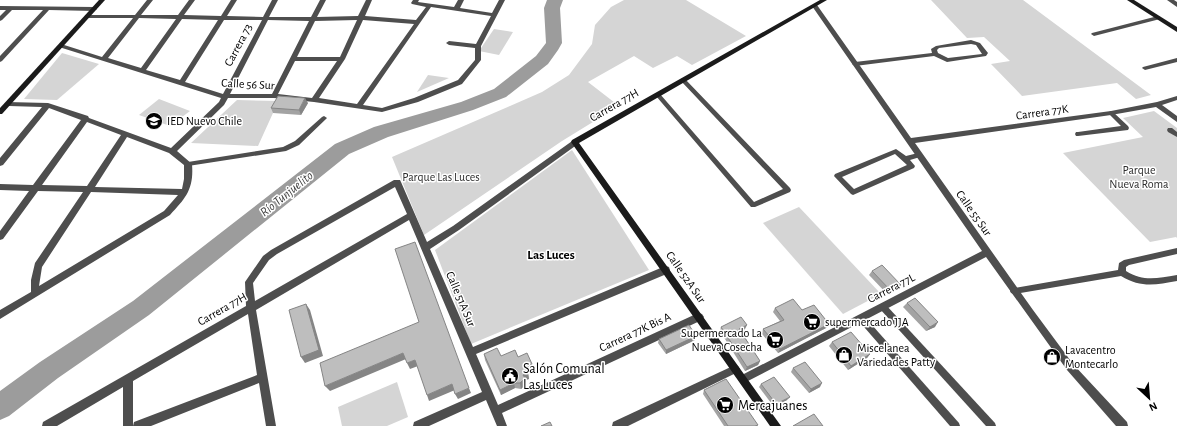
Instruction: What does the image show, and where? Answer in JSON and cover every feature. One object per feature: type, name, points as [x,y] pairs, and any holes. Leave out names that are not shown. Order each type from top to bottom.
[{"type":"street","points":[[1,113],[102,0]]},
{"type":"street","points":[[104,59],[150,0]]},
{"type":"street","points":[[142,71],[192,0]]},
{"type":"street","points":[[181,83],[234,0]]},
{"type":"street","name":"Carrera 73","points":[[172,151],[222,103],[224,96],[275,0]]},
{"type":"street","points":[[274,96],[323,0]]},
{"type":"street","points":[[314,100],[342,59],[369,0]]},
{"type":"street","points":[[456,9],[461,0]]},
{"type":"street","points":[[449,43],[478,46],[502,0]]},
{"type":"street","name":"Carrera 77H","points":[[425,248],[456,228],[575,142],[824,0]]},
{"type":"street","points":[[1130,0],[1177,30]]},
{"type":"street","points":[[1170,0],[1177,4]]},
{"type":"street","points":[[415,2],[495,15]]},
{"type":"street","points":[[358,107],[430,5]]},
{"type":"street","name":"Calle 55 Sur","points":[[815,6],[987,253],[1070,368],[1123,426]]},
{"type":"street","points":[[0,8],[94,9]]},
{"type":"street","points":[[0,19],[11,8]]},
{"type":"street","points":[[0,60],[48,8]]},
{"type":"street","points":[[87,16],[313,19],[370,18],[417,22]]},
{"type":"street","name":"Calle 56 Sur","points":[[61,46],[224,96],[274,96],[382,110],[394,108],[460,82],[478,60],[478,46]]},
{"type":"street","points":[[293,59],[342,59]]},
{"type":"street","name":"Carrera 77K","points":[[909,141],[1111,113],[1157,104],[1177,98]]},
{"type":"street","points":[[0,314],[167,213],[185,192],[190,177],[188,164],[172,151],[48,105],[9,104]]},
{"type":"street","points":[[1157,104],[1177,120]]},
{"type":"street","points":[[0,163],[48,105]]},
{"type":"street","points":[[0,237],[86,118]]},
{"type":"street","points":[[35,292],[35,280],[38,266],[126,133]]},
{"type":"street","name":"Calle 52A Sur","points":[[575,142],[776,426]]},
{"type":"street","name":"Calle 51A Sur","points":[[251,308],[248,282],[266,258],[397,182],[502,426]]},
{"type":"street","points":[[0,187],[185,192]]},
{"type":"street","name":"Carrera 77H","points":[[47,426],[411,215]]},
{"type":"street","points":[[0,223],[10,223]]},
{"type":"street","name":"Carrera 77L","points":[[743,379],[987,253]]},
{"type":"street","points":[[470,352],[666,270]]},
{"type":"street","points":[[251,308],[271,426]]},
{"type":"street","name":"Carrera 77K Bis A","points":[[496,411],[699,317]]},
{"type":"street","points":[[617,426],[735,368]]},
{"type":"street","points":[[138,426],[263,377]]},
{"type":"street","points":[[128,379],[128,426]]},
{"type":"street","points":[[418,426],[488,394]]},
{"type":"lane","points":[[1094,34],[1158,18]]},
{"type":"lane","points":[[855,64],[935,54],[947,60],[984,55],[985,51],[978,44],[971,42],[938,47],[934,49],[935,54]]},
{"type":"lane","points":[[1145,68],[1177,60]]},
{"type":"lane","points":[[658,95],[753,205],[788,190],[683,80]]},
{"type":"lane","points":[[1078,134],[1126,128],[1111,113]]},
{"type":"lane","points":[[188,164],[284,149],[297,143],[324,118]]},
{"type":"lane","points":[[1170,130],[1177,135]]},
{"type":"lane","points":[[896,151],[905,160],[912,166],[853,192],[837,176],[896,151]]},
{"type":"lane","points":[[905,160],[918,155]]},
{"type":"lane","points":[[1122,273],[1122,266],[1127,262],[1177,251]]},
{"type":"lane","points":[[1014,290],[1122,273],[1131,279],[1148,284],[1177,278]]},
{"type":"lane","points":[[883,307],[992,426]]},
{"type":"lane","points":[[861,318],[956,426]]},
{"type":"green space","name":"Parque Las Luces","points":[[624,0],[686,0],[746,36],[692,65],[677,56],[653,68],[634,56],[588,82],[619,106],[562,141],[424,235],[392,157],[542,92],[569,75],[592,44],[595,25],[611,7]]},
{"type":"green space","points":[[931,0],[1023,0],[1151,95],[1136,99],[1117,83],[1022,96],[991,64],[1010,61],[984,37],[967,38]]},
{"type":"green space","points":[[494,29],[513,32],[499,55],[479,51]]},
{"type":"green space","points":[[62,53],[99,64],[57,100],[24,99]]},
{"type":"green space","points":[[428,75],[449,78],[417,92]]},
{"type":"green space","points":[[159,99],[190,111],[170,126],[139,115]]},
{"type":"green space","points":[[237,100],[280,101],[258,146],[191,143]]},
{"type":"green space","name":"Parque Nueva Roma","points":[[1154,111],[1177,128],[1177,238],[1150,242],[1063,153],[1143,137],[1123,118]]},
{"type":"green space","points":[[572,150],[649,270],[471,344],[435,250]]},
{"type":"green space","points":[[799,207],[881,294],[843,314],[763,223]]},
{"type":"green space","points":[[397,382],[408,417],[387,426],[342,426],[338,407]]},
{"type":"building","points":[[278,96],[305,98],[299,110],[271,108]]},
{"type":"building","points":[[415,242],[469,388],[455,394],[452,384],[427,395],[415,360],[407,363],[403,353],[325,386],[320,363],[419,322],[395,249]]},
{"type":"building","points":[[882,265],[901,285],[891,291],[872,271]]},
{"type":"building","points":[[915,298],[938,322],[930,327],[907,303]]},
{"type":"building","points":[[793,299],[802,310],[814,305],[829,324],[780,349],[763,329],[784,320],[775,308]]},
{"type":"building","points":[[306,304],[319,350],[301,357],[289,310]]},
{"type":"building","points":[[741,317],[747,325],[739,329],[760,361],[747,367],[721,327]]},
{"type":"building","points":[[689,325],[696,336],[666,350],[659,339]]},
{"type":"building","points":[[851,332],[870,354],[851,366],[832,342]]},
{"type":"building","name":"Salón Comunal Las Luces","points":[[497,348],[501,356],[515,350],[518,357],[527,353],[532,364],[525,368],[528,373],[523,375],[525,378],[520,383],[514,383],[500,390],[484,354]]},
{"type":"building","points":[[805,362],[822,383],[811,389],[793,368]]},
{"type":"building","points":[[774,377],[790,397],[776,404],[761,384]]},
{"type":"building","points":[[726,379],[758,425],[728,426],[704,390]]},
{"type":"building","points":[[814,414],[823,426],[793,426]]},
{"type":"building","points":[[550,422],[552,426],[541,426]]},
{"type":"waterway","name":"Río Tunjuelito","points":[[0,407],[49,370],[141,308],[342,149],[381,132],[467,106],[500,93],[542,60],[550,50],[554,43],[552,8],[555,0]]},
{"type":"place","name":"IED Nuevo Chile","points":[[154,121]]},
{"type":"place","name":"supermercado JJA","points":[[812,322]]},
{"type":"place","name":"Supermercado La Nueva Cosecha","points":[[775,340]]},
{"type":"place","name":"Miscelanea Variedades Patty","points":[[844,355]]},
{"type":"place","name":"Lavacentro Montecarlo","points":[[1052,357]]},
{"type":"place","name":"Salón Comunal Las Luces","points":[[510,376]]},
{"type":"place","name":"Mercajuanes","points":[[725,405]]},
{"type":"district","name":"Las Luces","points":[[551,254]]}]
